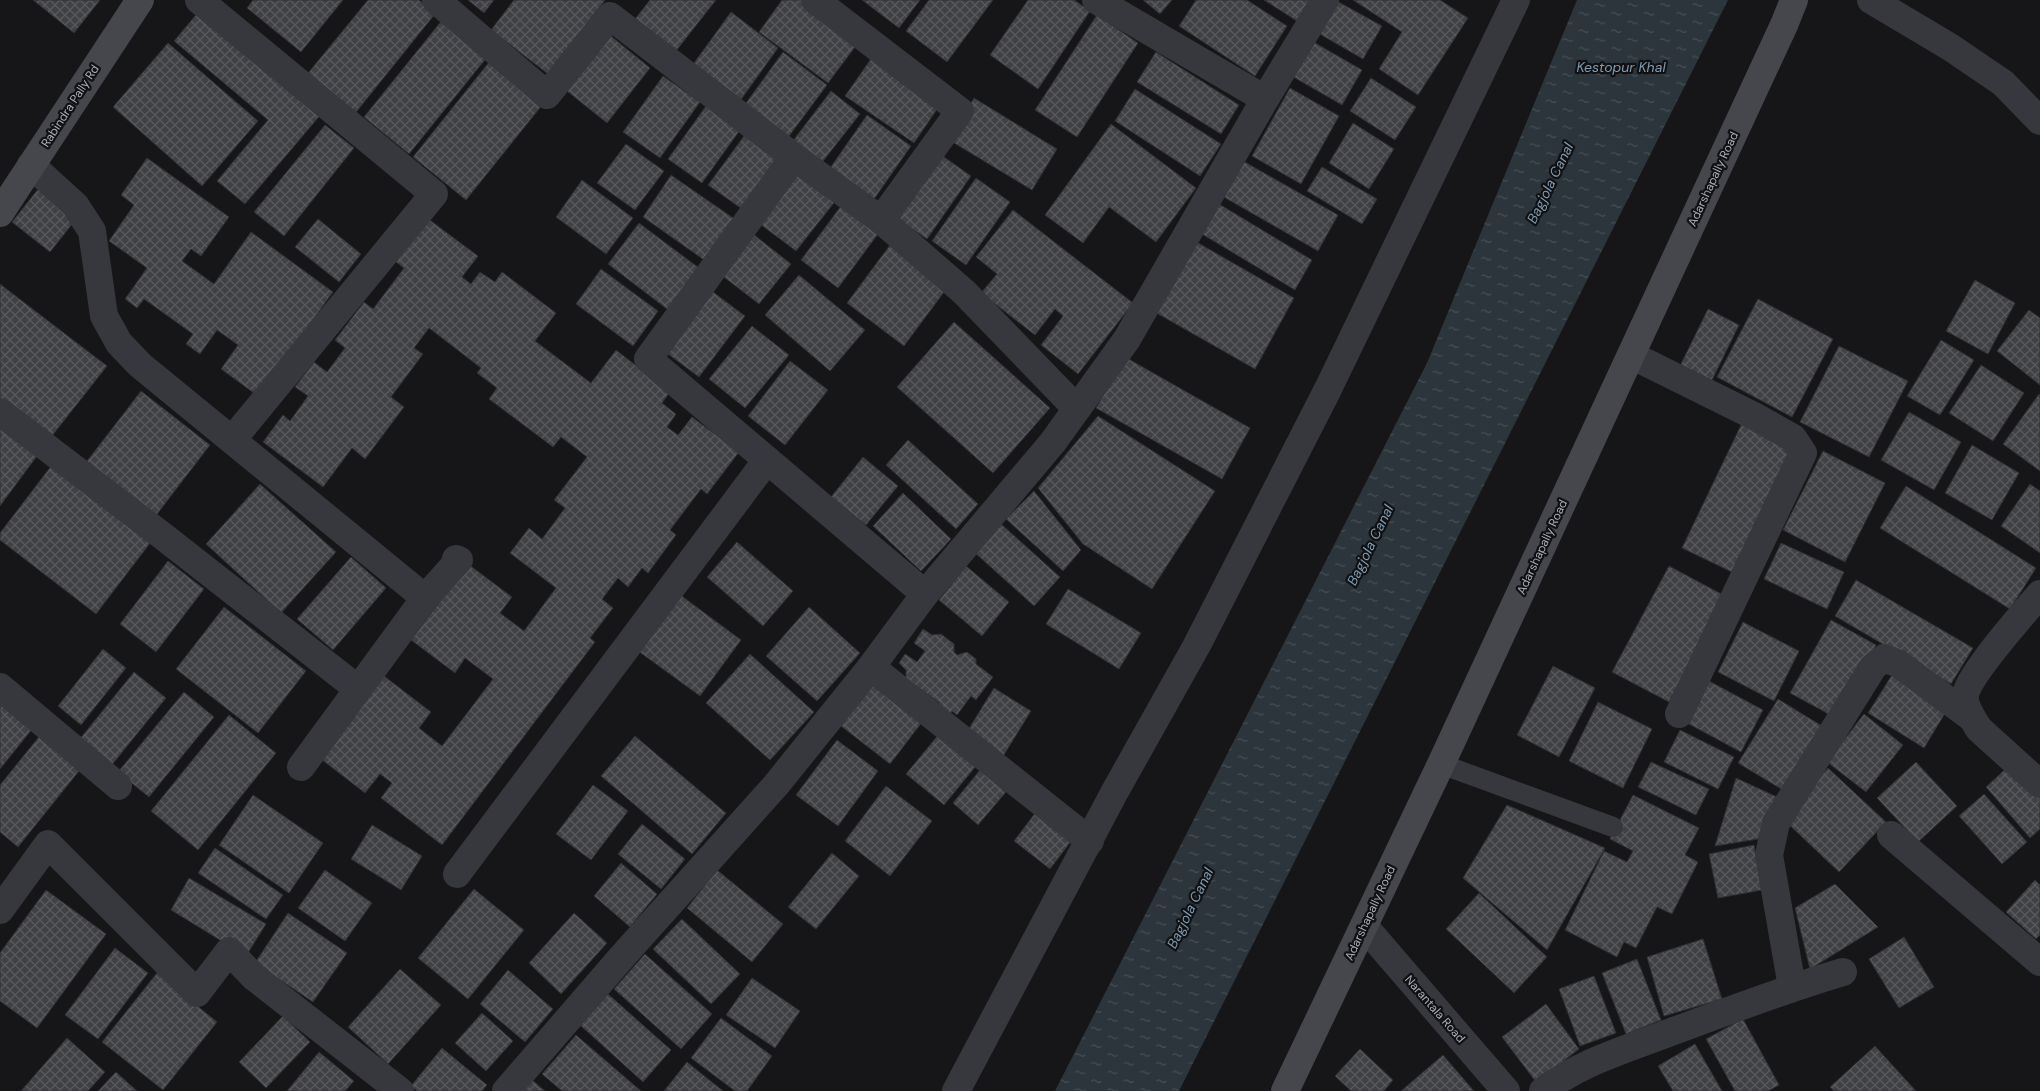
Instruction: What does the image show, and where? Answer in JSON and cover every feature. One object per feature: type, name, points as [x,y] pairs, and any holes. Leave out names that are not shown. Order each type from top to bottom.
[{"type":"street","name":"Rabindra Pally Rd","points":[[0,213],[140,0]]},
{"type":"street","points":[[199,0],[434,194],[232,440]]},
{"type":"street","points":[[436,0],[547,95],[610,16],[794,157],[881,220],[964,292],[1077,409]]},
{"type":"street","points":[[815,0],[960,111],[881,220]]},
{"type":"street","points":[[1096,0],[1265,98]]},
{"type":"street","points":[[506,1091],[621,958],[776,785],[871,667],[924,594],[1053,442],[1127,339],[1265,98],[1325,0]]},
{"type":"street","points":[[956,1091],[1197,645],[1323,398],[1516,0]]},
{"type":"street","name":"Adarshapally Road","points":[[1285,1091],[1441,764],[1794,0]]},
{"type":"street","points":[[1871,0],[1950,47],[2003,83],[2040,121]]},
{"type":"street","points":[[794,157],[648,359],[924,594]]},
{"type":"street","points":[[31,165],[75,205],[92,231],[104,316],[118,343],[140,365],[425,598]]},
{"type":"street","points":[[1631,355],[1754,416],[1793,438],[1804,454],[1679,714]]},
{"type":"street","points":[[0,412],[358,689]]},
{"type":"street","points":[[457,874],[766,460]]},
{"type":"street","points":[[301,767],[425,598],[459,560],[456,559]]},
{"type":"street","points":[[2040,594],[1978,670],[1970,684],[1965,700],[1972,718],[1979,729],[2040,784]]},
{"type":"street","points":[[1792,987],[1769,855],[1776,823],[1874,667],[1884,658],[1899,664],[1972,718]]},
{"type":"street","points":[[871,667],[1090,841]]},
{"type":"street","points":[[0,687],[118,786]]},
{"type":"street","points":[[1890,834],[2040,962]]},
{"type":"street","points":[[0,910],[48,844],[197,993],[229,952],[254,977],[400,1091]]},
{"type":"street","name":"Narantala Road","points":[[1364,926],[1506,1091]]},
{"type":"street","points":[[1544,1091],[1563,1076],[1595,1061],[1792,987],[1843,972]]},
{"type":"lane","points":[[1441,764],[1613,827]]},
{"type":"water","name":"Kestopur Khal","points":[[1577,0],[1728,0],[1179,1091],[1055,1091],[1427,363]]},
{"type":"building","points":[[33,0],[100,0],[74,33]]},
{"type":"building","points":[[253,0],[343,0],[301,52],[247,8]]},
{"type":"building","points":[[368,0],[419,0],[435,14],[353,116],[304,78]]},
{"type":"building","points":[[468,0],[494,0],[484,13]]},
{"type":"building","points":[[514,0],[605,0],[548,74],[491,30]]},
{"type":"building","points":[[650,0],[716,0],[676,51],[635,19]]},
{"type":"building","points":[[782,0],[801,0],[858,43],[828,83],[759,32]]},
{"type":"building","points":[[862,0],[920,0],[899,28]]},
{"type":"building","points":[[929,0],[993,0],[947,62],[906,31]]},
{"type":"building","points":[[1028,0],[1074,0],[1090,11],[1038,89],[990,55]]},
{"type":"building","points":[[1143,0],[1172,0],[1160,14]]},
{"type":"building","points":[[1196,0],[1247,0],[1287,26],[1255,76],[1179,26]]},
{"type":"building","points":[[1264,0],[1310,0],[1297,21]]},
{"type":"building","points":[[1335,0],[1382,26],[1363,59],[1318,33]]},
{"type":"building","points":[[1353,0],[1440,0],[1468,18],[1418,95],[1379,69],[1402,32]]},
{"type":"building","points":[[201,9],[323,112],[245,204],[217,181],[268,120],[174,41]]},
{"type":"building","points":[[731,12],[778,48],[737,105],[689,70]]},
{"type":"building","points":[[1097,15],[1138,43],[1077,137],[1035,110]]},
{"type":"building","points":[[443,19],[488,56],[409,154],[364,117]]},
{"type":"building","points":[[606,32],[650,68],[607,123],[562,87]]},
{"type":"building","points":[[1310,40],[1362,70],[1342,105],[1290,75]]},
{"type":"building","points":[[168,43],[258,121],[202,186],[113,107]]},
{"type":"building","points":[[783,52],[827,85],[784,143],[741,110]]},
{"type":"building","points":[[1156,52],[1239,105],[1221,134],[1137,82]]},
{"type":"building","points":[[873,56],[942,102],[914,143],[845,96]]},
{"type":"building","points":[[490,61],[543,104],[466,200],[413,157]]},
{"type":"building","points":[[663,76],[700,102],[660,158],[623,132]]},
{"type":"building","points":[[1371,78],[1416,107],[1395,140],[1350,111]]},
{"type":"building","points":[[1290,88],[1339,116],[1301,184],[1252,156]]},
{"type":"building","points":[[1135,89],[1221,144],[1200,176],[1115,121]]},
{"type":"building","points":[[831,91],[860,114],[820,165],[792,142]]},
{"type":"building","points":[[974,98],[1057,149],[1032,190],[949,140]]},
{"type":"building","points":[[706,106],[740,130],[702,183],[668,159]]},
{"type":"building","points":[[867,115],[911,146],[872,202],[828,171]]},
{"type":"building","points":[[1353,123],[1394,149],[1369,189],[1329,163]]},
{"type":"building","points":[[1111,124],[1196,188],[1156,242],[1109,207],[1083,243],[1045,215]]},
{"type":"building","points":[[325,125],[354,148],[284,236],[254,212]]},
{"type":"building","points":[[747,132],[781,156],[742,209],[708,185]]},
{"type":"building","points":[[626,144],[664,171],[635,210],[597,183]]},
{"type":"building","points":[[937,152],[971,176],[927,239],[893,216]]},
{"type":"building","points":[[147,158],[229,217],[201,256],[191,249],[182,261],[214,284],[251,232],[333,292],[258,396],[221,369],[238,345],[217,330],[200,354],[186,344],[193,334],[144,299],[137,308],[125,299],[147,268],[109,241],[134,205],[121,195]]},
{"type":"building","points":[[1243,161],[1338,215],[1318,251],[1222,196]]},
{"type":"building","points":[[1322,167],[1377,199],[1362,224],[1307,191]]},
{"type":"building","points":[[797,168],[837,199],[796,251],[756,221]]},
{"type":"building","points":[[671,175],[736,220],[707,262],[643,217]]},
{"type":"building","points":[[976,178],[1010,202],[966,265],[932,241]]},
{"type":"building","points":[[582,180],[633,218],[606,254],[556,217]]},
{"type":"building","points":[[39,188],[77,218],[50,252],[12,222]]},
{"type":"building","points":[[844,202],[881,230],[838,288],[801,260]]},
{"type":"building","points":[[1219,204],[1312,260],[1295,290],[1202,234]]},
{"type":"building","points":[[1013,210],[1133,303],[1078,374],[1041,345],[1063,316],[1055,309],[1035,335],[981,293],[997,274],[976,257]]},
{"type":"building","points":[[423,215],[478,256],[462,277],[471,284],[480,272],[495,282],[502,272],[556,313],[535,341],[591,383],[616,350],[670,392],[662,403],[676,414],[667,427],[678,435],[692,417],[739,452],[707,494],[701,489],[670,530],[676,535],[648,573],[642,568],[628,587],[618,578],[602,599],[613,608],[590,638],[595,642],[442,845],[381,798],[392,783],[380,774],[365,793],[321,759],[384,676],[431,712],[419,728],[442,746],[493,679],[465,658],[455,673],[411,640],[468,564],[512,597],[500,613],[524,631],[556,588],[510,553],[529,528],[542,539],[565,508],[554,500],[587,457],[561,437],[553,447],[489,399],[497,388],[477,373],[481,368],[429,328],[414,348],[423,354],[391,397],[404,407],[365,459],[352,448],[323,487],[263,442],[283,415],[290,421],[308,396],[295,387],[314,362],[327,372],[345,348],[335,340],[364,302],[373,309],[404,268],[391,258]]},
{"type":"building","points":[[318,219],[361,254],[339,282],[295,247]]},
{"type":"building","points":[[639,223],[699,268],[667,309],[608,264]]},
{"type":"building","points":[[748,230],[791,264],[759,304],[716,271]]},
{"type":"building","points":[[1193,240],[1294,298],[1255,369],[1153,311]]},
{"type":"building","points":[[890,245],[947,288],[904,346],[847,303]]},
{"type":"building","points":[[601,269],[658,311],[633,346],[576,304]]},
{"type":"building","points":[[799,275],[865,330],[830,371],[765,315]]},
{"type":"building","points":[[1975,280],[2015,303],[1988,354],[1946,331]]},
{"type":"building","points":[[0,284],[107,366],[48,441],[0,403]]},
{"type":"building","points":[[709,289],[745,316],[699,377],[664,351]]},
{"type":"building","points":[[1758,299],[1833,339],[1792,417],[1717,377]]},
{"type":"building","points":[[1708,309],[1739,325],[1711,382],[1680,366]]},
{"type":"building","points":[[2029,310],[2040,318],[2040,385],[1997,351]]},
{"type":"building","points":[[954,322],[1050,408],[993,473],[897,387]]},
{"type":"building","points":[[752,326],[789,355],[745,408],[709,379]]},
{"type":"building","points":[[1941,340],[1974,360],[1940,415],[1907,396]]},
{"type":"building","points":[[1839,346],[1908,381],[1869,457],[1800,422]]},
{"type":"building","points":[[1125,357],[1250,428],[1222,479],[1096,408]]},
{"type":"building","points":[[790,361],[828,390],[785,445],[748,416]]},
{"type":"building","points":[[1981,365],[2024,393],[1993,441],[1949,413]]},
{"type":"building","points":[[141,391],[210,445],[154,518],[84,465]]},
{"type":"building","points":[[2040,395],[2040,471],[2003,444]]},
{"type":"building","points":[[1909,412],[1961,442],[1934,490],[1881,460]]},
{"type":"building","points":[[1098,416],[1215,491],[1152,589],[1083,544],[1038,488]]},
{"type":"building","points":[[0,423],[40,452],[0,506]]},
{"type":"building","points":[[1742,423],[1794,448],[1734,573],[1682,548]]},
{"type":"building","points":[[908,440],[978,504],[956,529],[886,465]]},
{"type":"building","points":[[1972,445],[2019,473],[1992,520],[1945,493]]},
{"type":"building","points":[[1823,451],[1885,483],[1845,562],[1783,530]]},
{"type":"building","points":[[863,457],[898,486],[866,525],[831,497]]},
{"type":"building","points":[[55,461],[154,538],[96,614],[0,540],[0,533]]},
{"type":"building","points":[[260,484],[336,552],[281,613],[206,544]]},
{"type":"building","points":[[2030,484],[2040,491],[2040,553],[2001,526]]},
{"type":"building","points":[[1906,486],[2036,568],[2010,609],[1880,528]]},
{"type":"building","points":[[1034,491],[1081,550],[1063,571],[1006,519]]},
{"type":"building","points":[[903,493],[951,539],[921,571],[873,526]]},
{"type":"building","points":[[1000,523],[1060,577],[1034,606],[974,552]]},
{"type":"building","points":[[737,542],[793,591],[763,626],[707,577]]},
{"type":"building","points":[[1781,543],[1844,572],[1827,609],[1764,579]]},
{"type":"building","points":[[351,557],[386,588],[333,650],[297,619]]},
{"type":"building","points":[[168,561],[204,589],[156,652],[120,624]]},
{"type":"building","points":[[966,566],[1009,602],[982,636],[939,600]]},
{"type":"building","points":[[1669,566],[1725,596],[1669,702],[1612,672]]},
{"type":"building","points":[[1856,580],[1973,648],[1951,684],[1835,616]]},
{"type":"building","points":[[1068,589],[1141,633],[1119,669],[1046,624]]},
{"type":"building","points":[[675,591],[741,640],[700,696],[634,648]]},
{"type":"building","points":[[224,607],[306,671],[258,733],[176,669]]},
{"type":"building","points":[[809,607],[860,653],[817,701],[766,656]]},
{"type":"building","points":[[1831,620],[1876,645],[1836,718],[1790,693]]},
{"type":"building","points":[[1743,622],[1799,651],[1774,701],[1718,672]]},
{"type":"building","points":[[923,629],[932,635],[941,634],[954,644],[954,652],[957,655],[967,652],[976,659],[976,664],[993,677],[976,700],[971,696],[957,715],[952,711],[949,716],[936,707],[940,703],[906,679],[906,670],[899,663],[905,654],[917,662],[925,651],[914,643]]},
{"type":"building","points":[[103,649],[126,668],[81,725],[58,706]]},
{"type":"building","points":[[750,654],[814,712],[770,760],[706,703]]},
{"type":"building","points":[[1553,666],[1595,688],[1559,757],[1517,735]]},
{"type":"building","points":[[134,672],[166,698],[111,766],[79,740]]},
{"type":"building","points":[[1892,675],[1947,710],[1924,748],[1868,713]]},
{"type":"building","points":[[876,679],[926,717],[890,764],[841,726]]},
{"type":"building","points":[[1709,681],[1763,710],[1741,752],[1687,723]]},
{"type":"building","points":[[994,688],[1031,711],[1002,758],[965,735]]},
{"type":"building","points":[[184,692],[214,717],[149,797],[118,772]]},
{"type":"building","points":[[1778,699],[1822,726],[1783,790],[1738,763]]},
{"type":"building","points":[[0,701],[33,728],[0,769]]},
{"type":"building","points":[[1598,702],[1652,729],[1623,788],[1569,761]]},
{"type":"building","points":[[1864,714],[1903,745],[1866,792],[1827,762]]},
{"type":"building","points":[[229,715],[276,753],[198,850],[151,811]]},
{"type":"building","points":[[1680,730],[1734,757],[1718,789],[1664,762]]},
{"type":"building","points":[[42,733],[83,766],[18,847],[0,832],[0,785]]},
{"type":"building","points":[[939,734],[976,766],[944,805],[906,774]]},
{"type":"building","points":[[635,736],[726,813],[692,854],[601,776]]},
{"type":"building","points":[[837,740],[878,771],[838,826],[796,795]]},
{"type":"building","points":[[1651,762],[1709,789],[1696,815],[1638,787]]},
{"type":"building","points":[[1916,762],[1957,806],[1918,842],[1877,798]]},
{"type":"building","points":[[2011,764],[2040,798],[2040,829],[2030,838],[1986,787]]},
{"type":"building","points":[[1828,768],[1886,822],[1839,872],[1782,818]]},
{"type":"building","points":[[980,770],[1006,792],[978,825],[953,803]]},
{"type":"building","points":[[1736,778],[1777,797],[1758,839],[1715,846]]},
{"type":"building","points":[[593,785],[628,811],[591,860],[556,834]]},
{"type":"building","points":[[886,786],[932,821],[890,876],[845,841]]},
{"type":"building","points":[[1984,794],[2027,842],[2002,864],[1959,816]]},
{"type":"building","points":[[253,795],[323,843],[289,893],[219,845]]},
{"type":"building","points":[[1633,795],[1699,828],[1685,855],[1698,862],[1672,914],[1657,907],[1636,948],[1624,942],[1617,957],[1565,930],[1604,851],[1627,862],[1633,851],[1610,839]]},
{"type":"building","points":[[1507,805],[1605,848],[1547,950],[1463,878]]},
{"type":"building","points":[[1036,812],[1072,840],[1050,869],[1014,841]]},
{"type":"building","points":[[642,824],[685,859],[661,889],[618,854]]},
{"type":"building","points":[[372,825],[422,856],[401,890],[351,859]]},
{"type":"building","points":[[1754,845],[1762,890],[1718,898],[1709,854]]},
{"type":"building","points":[[215,848],[283,895],[266,919],[198,873]]},
{"type":"building","points":[[832,853],[859,876],[816,929],[788,907]]},
{"type":"building","points":[[621,863],[657,894],[630,927],[594,896]]},
{"type":"building","points":[[325,870],[372,903],[345,941],[298,908]]},
{"type":"building","points":[[717,870],[783,924],[752,962],[687,908]]},
{"type":"building","points":[[189,878],[266,924],[246,956],[171,910]]},
{"type":"building","points":[[2035,880],[2040,885],[2040,935],[2036,939],[2006,912]]},
{"type":"building","points":[[1835,884],[1878,927],[1810,969],[1795,908]]},
{"type":"building","points":[[474,889],[524,930],[468,999],[418,958]]},
{"type":"building","points":[[46,890],[106,934],[37,1028],[0,1001],[0,953]]},
{"type":"building","points":[[1479,893],[1547,957],[1514,993],[1446,929]]},
{"type":"building","points":[[288,913],[347,953],[313,1002],[255,963]]},
{"type":"building","points":[[574,913],[607,943],[561,994],[529,963]]},
{"type":"building","points":[[682,919],[740,974],[711,1004],[653,949]]},
{"type":"building","points":[[1904,937],[1934,987],[1899,1008],[1869,959]]},
{"type":"building","points":[[1703,939],[1722,999],[1664,1016],[1647,957]]},
{"type":"building","points":[[115,948],[148,973],[98,1039],[65,1015]]},
{"type":"building","points":[[645,954],[712,1014],[681,1049],[614,989]]},
{"type":"building","points":[[1637,959],[1661,1020],[1626,1034],[1602,973]]},
{"type":"building","points":[[400,969],[441,1005],[388,1064],[348,1027]]},
{"type":"building","points":[[508,970],[553,1009],[525,1042],[480,1004]]},
{"type":"building","points":[[157,973],[217,1022],[163,1090],[102,1042]]},
{"type":"building","points":[[1594,976],[1616,1033],[1580,1046],[1559,989]]},
{"type":"building","points":[[752,978],[800,1011],[775,1048],[726,1015]]},
{"type":"building","points":[[608,994],[671,1050],[643,1082],[580,1025]]},
{"type":"building","points":[[1546,1004],[1579,1049],[1536,1082],[1502,1037]]},
{"type":"building","points":[[482,1013],[513,1041],[486,1071],[455,1043]]},
{"type":"building","points":[[283,1016],[310,1042],[266,1088],[239,1062]]},
{"type":"building","points":[[721,1018],[772,1056],[747,1091],[735,1091],[691,1058]]},
{"type":"building","points":[[1743,1019],[1779,1085],[1768,1091],[1735,1091],[1706,1039]]},
{"type":"building","points":[[576,1035],[641,1091],[562,1091],[542,1074]]},
{"type":"building","points":[[67,1038],[105,1072],[88,1091],[21,1091]]},
{"type":"building","points":[[1695,1044],[1722,1091],[1673,1091],[1658,1066]]},
{"type":"building","points":[[1875,1046],[1916,1091],[1834,1091],[1830,1087]]},
{"type":"building","points":[[442,1048],[487,1085],[482,1091],[417,1091],[411,1086]]},
{"type":"building","points":[[1360,1049],[1393,1080],[1384,1091],[1351,1091],[1335,1076]]},
{"type":"building","points":[[319,1052],[354,1081],[345,1091],[287,1091]]},
{"type":"building","points":[[1443,1055],[1474,1091],[1401,1091]]},
{"type":"building","points":[[687,1062],[723,1091],[664,1091]]},
{"type":"building","points":[[116,1072],[137,1091],[98,1091]]},
{"type":"building","points":[[531,1079],[545,1091],[521,1091]]},
{"type":"water label","name":"Bagjola Canal","points":[[1550,183]]},
{"type":"water label","name":"Bagjola Canal","points":[[1370,545]]},
{"type":"water label","name":"Bagjola Canal","points":[[1190,908]]}]
